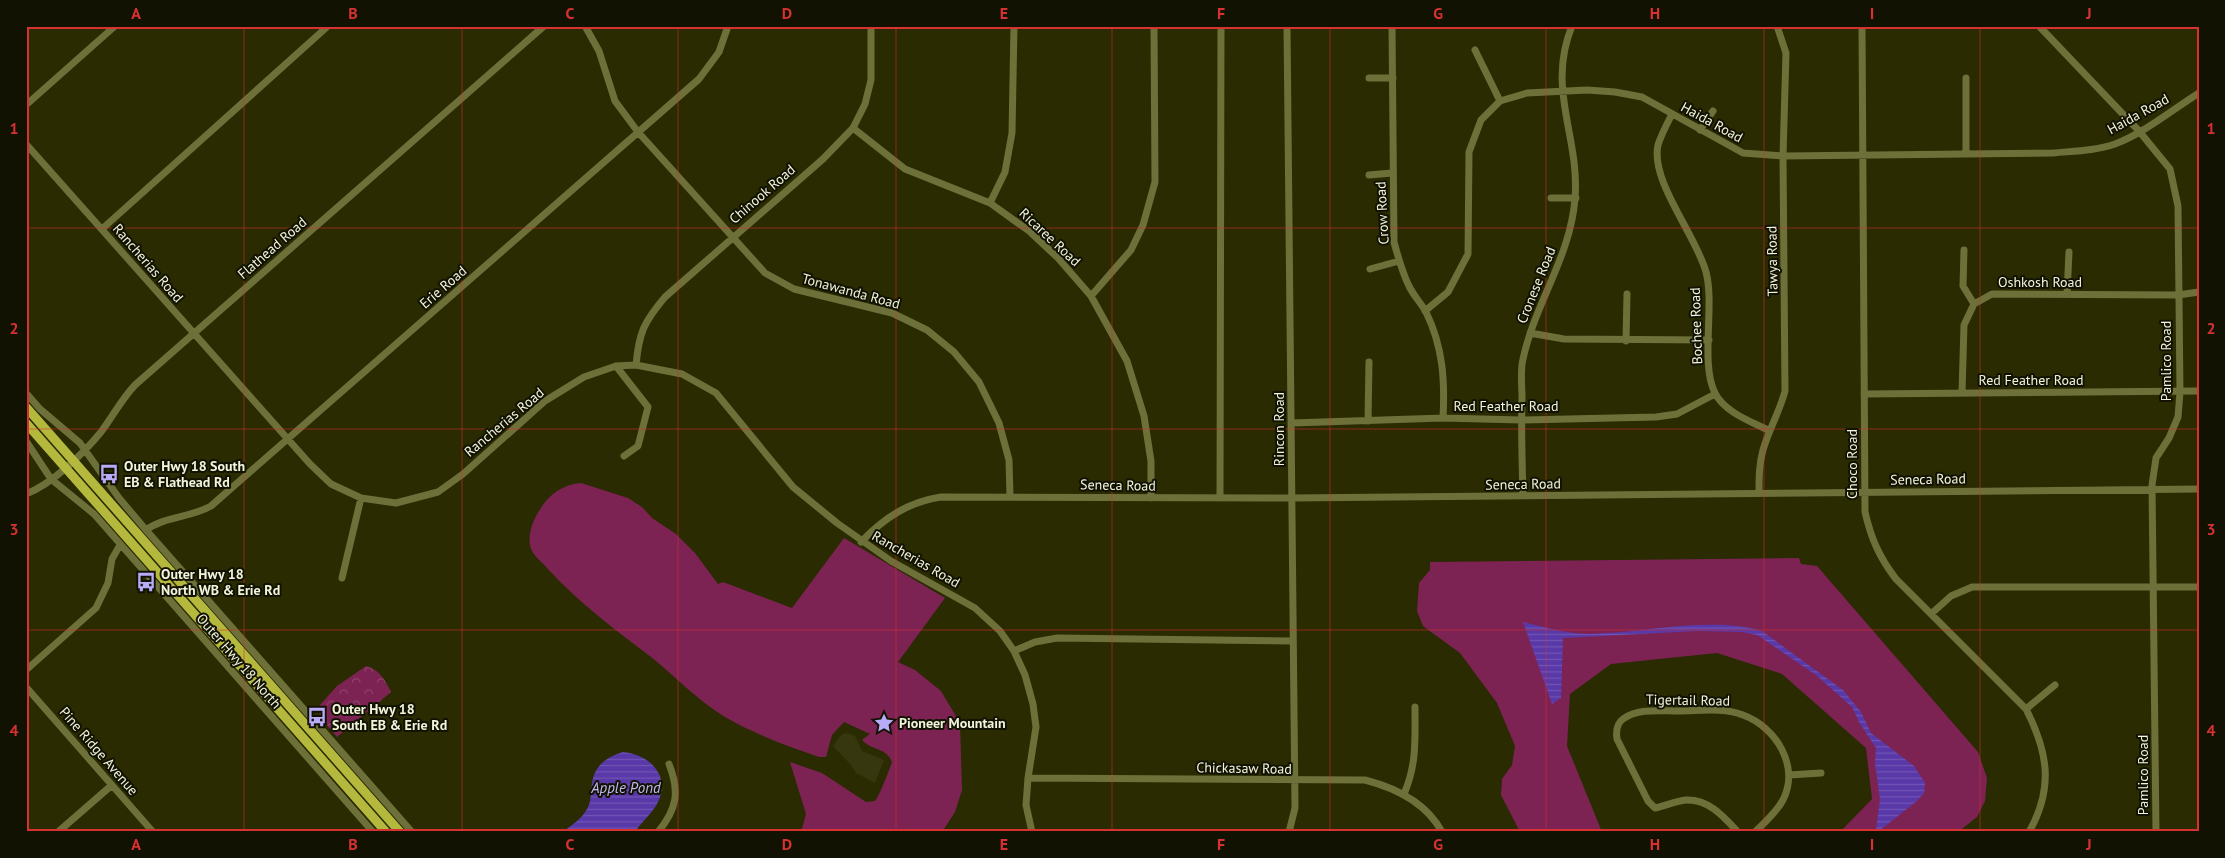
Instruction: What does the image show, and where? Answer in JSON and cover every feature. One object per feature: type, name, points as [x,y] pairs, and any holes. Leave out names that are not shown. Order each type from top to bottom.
[{"type":"main road","points":[[26,407],[400,832]]},
{"type":"main road","points":[[26,423],[386,832]]},
{"type":"street","points":[[26,105],[116,26]]},
{"type":"street","points":[[102,229],[328,26]]},
{"type":"street","name":"Flathead Road","points":[[26,494],[51,479],[85,450],[102,431],[120,402],[135,385],[544,26]]},
{"type":"street","name":"Tonawanda Road","points":[[585,26],[598,51],[614,101],[638,132],[765,273],[794,289],[892,313],[927,330],[954,352],[979,382],[999,423],[1009,460],[1010,496]]},
{"type":"street","name":"Erie Road","points":[[146,530],[159,521],[199,514],[288,441],[699,79],[719,52],[728,26]]},
{"type":"street","name":"Chinook Road","points":[[636,365],[638,344],[645,320],[664,297],[823,159],[853,128],[865,104],[870,80],[871,26]]},
{"type":"street","points":[[990,203],[1005,172],[1012,133],[1014,26]]},
{"type":"street","points":[[1091,296],[1130,250],[1143,225],[1155,182],[1154,26]]},
{"type":"street","points":[[1220,498],[1221,26]]},
{"type":"street","name":"Rincon Road","points":[[1287,26],[1295,808],[1289,832]]},
{"type":"street","name":"Crow Road","points":[[1392,26],[1394,242],[1398,261],[1409,287],[1426,311],[1440,348],[1445,382],[1444,418]]},
{"type":"street","name":"Cronese Road","points":[[1523,496],[1522,361],[1543,298],[1560,265],[1576,198],[1575,168],[1562,92],[1565,44],[1572,26]]},
{"type":"street","name":"Tawya Road","points":[[1759,493],[1759,470],[1763,449],[1779,412],[1785,390],[1783,156],[1786,53],[1777,26]]},
{"type":"street","name":"Choco Road","points":[[1862,26],[1865,512],[1870,536],[1879,557],[1896,579],[2026,709],[2039,735],[2046,784],[2039,815],[2029,832]]},
{"type":"street","name":"Pamlico Road","points":[[2039,26],[2139,131],[2170,169],[2178,206],[2180,392],[2178,417],[2169,438],[2156,458],[2152,490],[2156,832]]},
{"type":"street","points":[[1475,50],[1500,101]]},
{"type":"street","points":[[1369,78],[1393,78]]},
{"type":"street","points":[[1966,78],[1966,153]]},
{"type":"street","name":"Haida Road","points":[[1426,311],[1448,292],[1468,254],[1469,152],[1481,120],[1500,101],[1527,93],[1587,90],[1624,93],[1642,97],[1743,153],[1783,156],[2053,153],[2092,150],[2116,143],[2139,131],[2199,94]]},
{"type":"street","points":[[1700,130],[1713,111]]},
{"type":"street","name":"Bochee Road","points":[[1672,114],[1658,146],[1658,172],[1706,272],[1709,299],[1710,378],[1715,394]]},
{"type":"street","name":"Ricaree Road","points":[[853,128],[905,169],[990,203],[1029,231],[1058,258],[1091,296],[1127,361],[1144,416],[1151,461],[1151,498]]},
{"type":"street","name":"Rancherias Road","points":[[26,144],[288,441],[331,484],[361,498],[396,503],[438,492],[463,474],[545,402],[584,377],[616,366],[636,365],[682,374],[716,393],[793,487],[862,542],[890,561],[975,608],[1000,631],[1014,651],[1025,675],[1036,728],[1026,805],[1032,832]]},
{"type":"street","points":[[1369,175],[1392,173]]},
{"type":"street","points":[[1551,198],[1576,198]]},
{"type":"street","points":[[1962,392],[1964,325],[1974,304],[1963,286],[1964,250]]},
{"type":"street","points":[[2068,294],[2069,252]]},
{"type":"street","points":[[1370,269],[1398,261]]},
{"type":"street","name":"Oshkosh Road","points":[[1974,304],[1992,294],[2178,295],[2199,292]]},
{"type":"street","points":[[1626,341],[1627,294]]},
{"type":"street","points":[[1530,333],[1564,340],[1709,340]]},
{"type":"street","points":[[1368,421],[1369,362]]},
{"type":"street","points":[[616,366],[648,407],[638,446],[624,456]]},
{"type":"street","name":"Red Feather Road","points":[[1864,394],[2199,391]]},
{"type":"street","points":[[26,393],[40,409],[85,450],[119,498],[146,530],[412,832]]},
{"type":"street","points":[[1715,394],[1743,418],[1770,431]]},
{"type":"street","name":"Red Feather Road","points":[[1292,423],[1444,418],[1522,420],[1670,415],[1694,407],[1715,394]]},
{"type":"street","name":"Outer Hwy 18 North","points":[[26,441],[51,479],[94,514],[373,832]]},
{"type":"street","name":"Seneca Road","points":[[862,542],[895,512],[920,501],[941,497],[1292,498],[2199,489]]},
{"type":"street","points":[[342,578],[361,498]]},
{"type":"street","points":[[26,670],[96,608],[108,583],[112,559],[120,545]]},
{"type":"street","points":[[1931,614],[1951,596],[1972,587],[2199,587]]},
{"type":"street","points":[[1014,651],[1034,642],[1058,638],[1293,641]]},
{"type":"street","points":[[2026,709],[2055,685]]},
{"type":"street","name":"Pine Ridge Avenue","points":[[26,687],[154,832]]},
{"type":"street","points":[[1404,794],[1412,775],[1415,752],[1414,707]]},
{"type":"street","name":"Tigertail Road","points":[[1738,832],[1718,811],[1702,803],[1686,800],[1655,808],[1648,802],[1617,739],[1616,730],[1621,720],[1638,712],[1724,711],[1741,714],[1769,730],[1779,742],[1786,757],[1789,775],[1783,799],[1773,814],[1755,832]]},
{"type":"street","points":[[658,832],[668,819],[674,805],[675,780],[669,764]]},
{"type":"street","points":[[1789,775],[1822,773]]},
{"type":"street","name":"Chickasaw Road","points":[[1028,778],[1364,780],[1384,785],[1404,794],[1421,806],[1437,823],[1442,832]]},
{"type":"street","points":[[58,832],[112,785]]},
{"type":"shaded area","points":[[847,733],[855,736],[862,751],[884,760],[875,783],[856,773],[833,746],[842,734]]},
{"type":"green space","points":[[581,483],[628,498],[642,507],[652,518],[676,534],[695,553],[718,584],[723,582],[792,608],[844,538],[945,598],[898,662],[915,670],[941,691],[960,723],[962,790],[955,812],[942,832],[801,832],[806,814],[790,762],[822,773],[866,802],[875,801],[877,798],[892,762],[889,757],[883,751],[870,746],[862,740],[870,734],[844,722],[832,735],[826,757],[819,757],[783,744],[736,723],[705,703],[584,604],[535,555],[530,546],[534,520],[551,495],[562,488]]},
{"type":"green space","points":[[1799,558],[1801,564],[1817,566],[1978,752],[1987,778],[1985,801],[1977,817],[1958,832],[1840,832],[1872,799],[1866,748],[1782,674],[1717,653],[1611,664],[1570,694],[1567,746],[1602,832],[1520,832],[1501,795],[1502,779],[1512,765],[1515,746],[1497,703],[1460,653],[1423,626],[1417,611],[1419,583],[1430,570],[1430,562]]},
{"type":"green space","points":[[366,666],[378,673],[391,692],[337,737],[320,717],[319,706],[337,686]]},
{"type":"water","points":[[1523,622],[1581,634],[1699,625],[1742,627],[1762,631],[1843,690],[1861,712],[1871,733],[1914,766],[1925,783],[1924,793],[1917,801],[1879,831],[1876,830],[1880,799],[1875,763],[1876,748],[1859,722],[1852,707],[1816,675],[1757,635],[1742,632],[1698,631],[1563,638],[1561,698],[1552,704]]},
{"type":"water","name":"Apple Pond","points":[[623,752],[648,761],[659,773],[662,790],[654,809],[635,832],[563,832],[586,811],[590,801],[593,778],[598,767],[611,757]]},
{"type":"place","name":"Outer Hwy 18 South EB & Flathead Rd","points":[[109,474]]},
{"type":"place","name":"Outer Hwy 18 North WB & Erie Rd","points":[[146,582]]},
{"type":"place","name":"Outer Hwy 18 South EB & Erie Rd","points":[[317,717]]},
{"type":"place","name":"Pioneer Mountain","points":[[884,723]]}]
